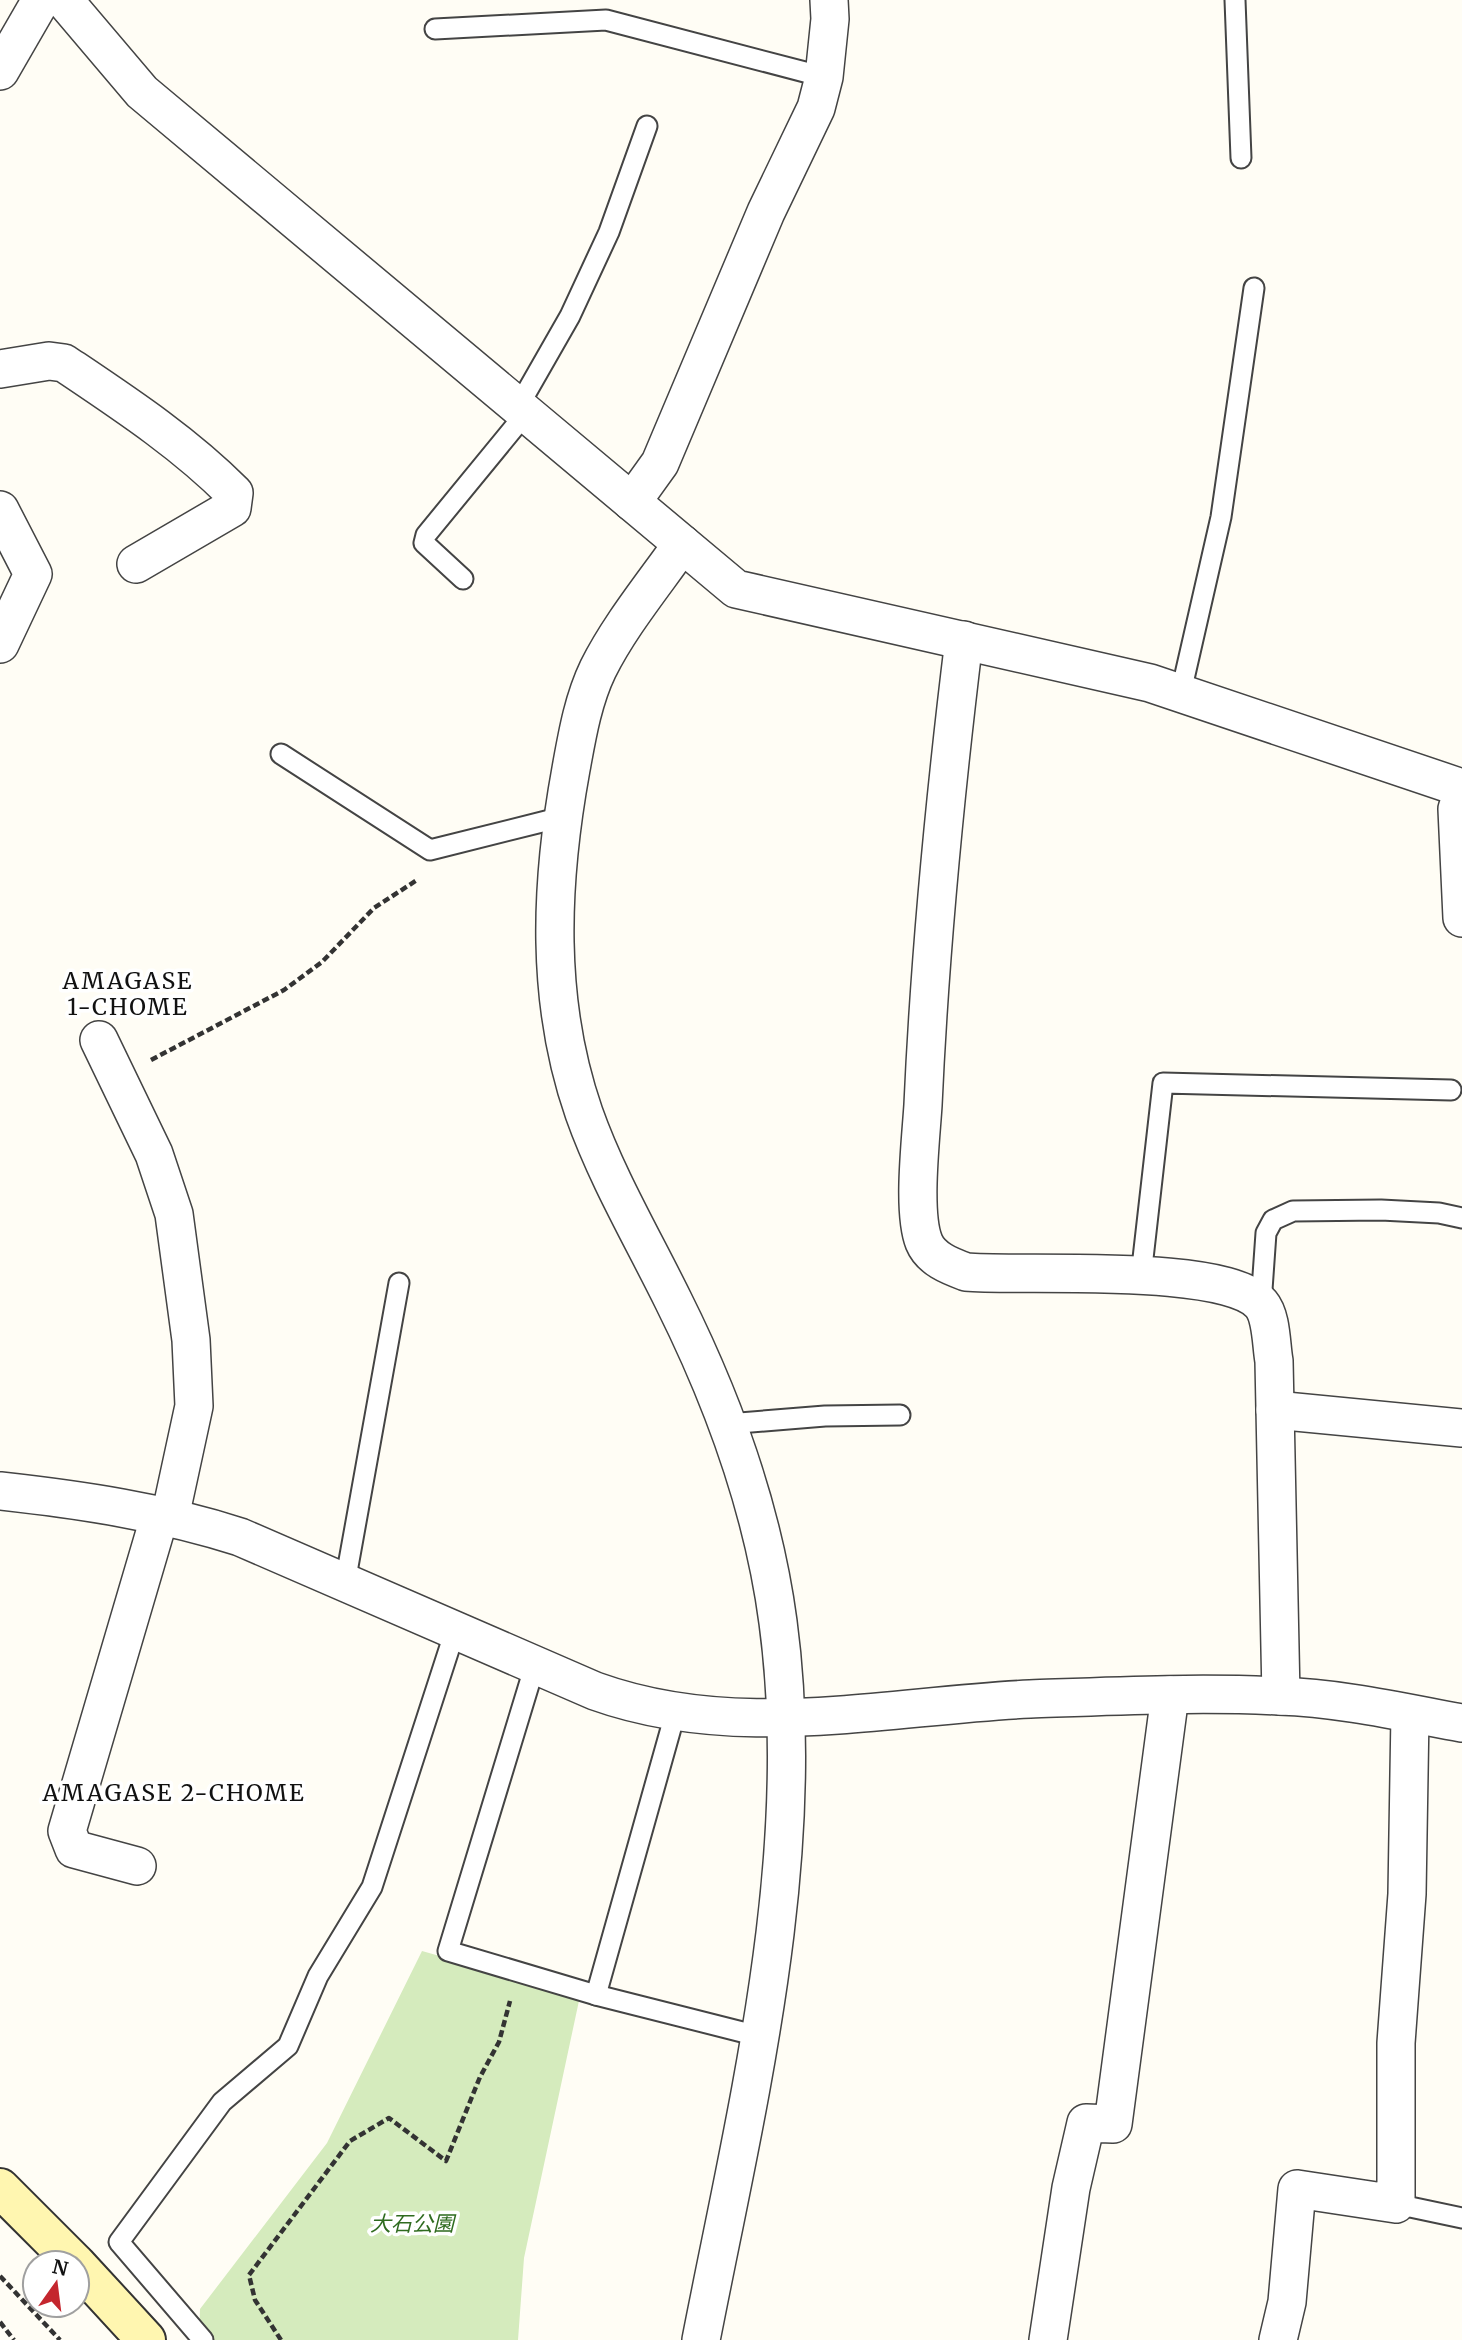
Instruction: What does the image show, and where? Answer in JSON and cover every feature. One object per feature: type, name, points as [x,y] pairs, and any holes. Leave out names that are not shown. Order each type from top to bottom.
[{"type":"street","points":[[0,71],[41,0]]},
{"type":"street","points":[[64,0],[142,92],[736,589],[1181,692],[1462,788]]},
{"type":"street","points":[[632,502],[660,463],[766,212],[816,108],[824,77],[829,0]]},
{"type":"street","points":[[0,369],[49,361],[64,363],[169,433],[198,456],[234,494],[232,508],[136,564]]},
{"type":"street","points":[[0,510],[33,574],[0,644]]},
{"type":"street","points":[[682,544],[599,668],[576,742],[562,817],[554,934],[558,993],[571,1067],[585,1116],[614,1183],[696,1350],[727,1424],[755,1505],[779,1627],[785,1719],[783,1844],[758,2036],[701,2340]]},
{"type":"street","points":[[964,640],[930,947],[920,1161],[920,1227],[924,1243],[945,1264],[965,1272],[1141,1276],[1220,1284],[1249,1294],[1261,1304],[1266,1313],[1274,1361],[1281,1696]]},
{"type":"street","points":[[1462,795],[1457,824],[1462,918]]},
{"type":"street","points":[[99,1040],[154,1154],[174,1214],[191,1340],[194,1406],[165,1516],[67,1831],[74,1849],[137,1866]]},
{"type":"street","points":[[1275,1410],[1462,1428]]},
{"type":"street","points":[[0,1491],[165,1516],[240,1537],[629,1704],[675,1714],[785,1719],[1027,1700],[1170,1695],[1281,1696],[1462,1723]]},
{"type":"street","points":[[1048,2340],[1071,2189],[1086,2123],[1113,2124],[1170,1695]]},
{"type":"street","points":[[1278,2340],[1287,2302],[1297,2189],[1396,2204],[1396,2043],[1407,1894],[1410,1714]]},
{"type":"street","points":[[0,2188],[61,2249]]},
{"type":"street","points":[[91,2280],[146,2340]]},
{"type":"lane","points":[[1235,0],[1241,158]]},
{"type":"lane","points":[[435,29],[606,20],[824,77]]},
{"type":"lane","points":[[463,579],[424,543],[426,535],[522,410],[609,232],[647,126]]},
{"type":"lane","points":[[1181,692],[1221,517],[1254,288]]},
{"type":"lane","points":[[281,754],[430,850],[562,817]]},
{"type":"lane","points":[[1141,1276],[1163,1083],[1451,1090]]},
{"type":"lane","points":[[1261,1304],[1266,1233],[1273,1220],[1293,1211],[1392,1210],[1439,1213],[1462,1218]]},
{"type":"lane","points":[[345,1583],[399,1283]]},
{"type":"lane","points":[[727,1424],[825,1416],[900,1415]]},
{"type":"lane","points":[[203,2340],[119,2242],[222,2102],[288,2046],[318,1976],[372,1887],[455,1631]]},
{"type":"lane","points":[[535,1665],[448,1951],[596,1995],[758,2036]]},
{"type":"lane","points":[[596,1995],[675,1714]]},
{"type":"lane","points":[[1396,2204],[1462,2218]]},
{"type":"path","points":[[117,1077],[284,990],[323,962],[374,908],[440,865],[450,845]]},
{"type":"path","points":[[281,2340],[255,2301],[249,2275],[349,2141],[389,2118],[446,2161],[480,2077],[499,2042],[511,1996]]},
{"type":"path","points":[[0,2276],[61,2340]]},
{"type":"path","points":[[0,2322],[14,2340]]},
{"type":"green space","name":"大石公園","points":[[422,1951],[580,1996],[524,2258],[518,2340],[199,2340],[200,2309],[327,2143]]},
{"type":"district","name":"AMAGASE 1-CHOME","points":[[128,993]]},
{"type":"district","name":"AMAGASE 2-CHOME","points":[[174,1792]]}]
